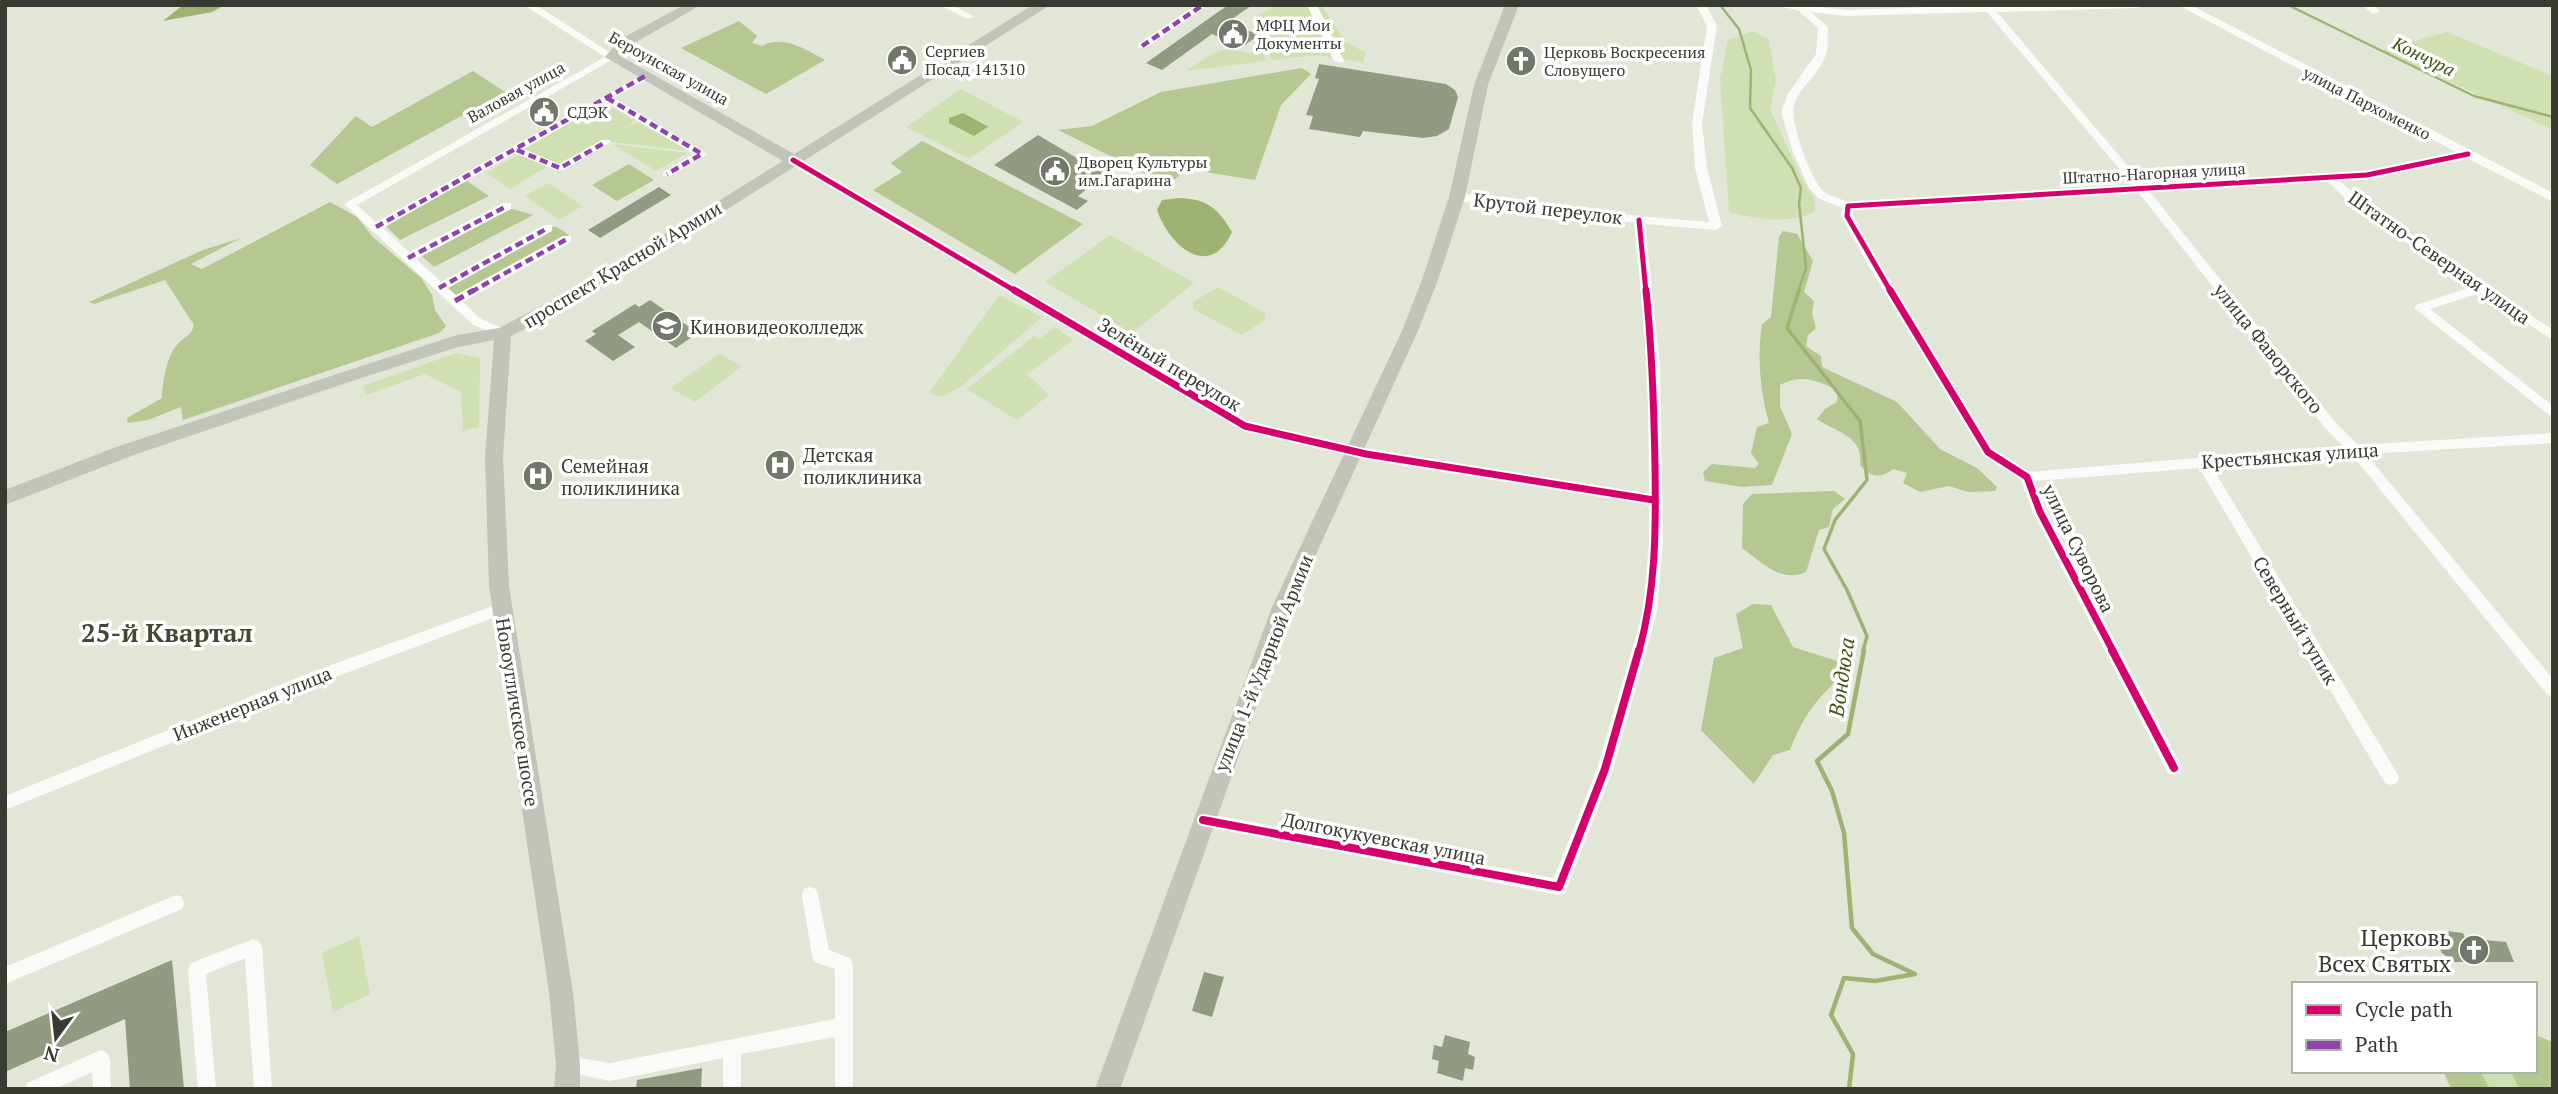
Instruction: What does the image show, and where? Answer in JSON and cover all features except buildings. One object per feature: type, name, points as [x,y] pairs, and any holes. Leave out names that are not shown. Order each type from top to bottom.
[{"type":"main road","name":"Валовая улица","points":[[612,57],[624,43],[694,5]]},
{"type":"main road","name":"проспект Красной Армии","points":[[5,498],[125,451],[294,394],[457,341],[503,333],[595,285],[1043,5]]},
{"type":"main road","name":"улица 1-й Ударной Армии","points":[[1107,1089],[1282,607],[1409,333],[1457,197],[1481,85],[1512,5]]},
{"type":"main road","name":"Бероунская улица","points":[[612,57],[648,75],[793,160]]},
{"type":"main road","name":"Новоугличское шоссе","points":[[503,333],[494,457],[501,609],[561,992],[568,1065],[567,1089]]},
{"type":"street","name":"Бероунская улица","points":[[529,5],[612,57]]},
{"type":"street","points":[[945,5],[970,17]]},
{"type":"street","points":[[1142,46],[1203,5]]},
{"type":"street","points":[[1312,5],[1339,61]]},
{"type":"street","name":"Крутой переулок","points":[[1457,197],[1639,220],[1716,226],[1702,168],[1697,123],[1712,26],[1702,5]]},
{"type":"street","points":[[1776,5],[1846,13],[1988,7],[2139,5]]},
{"type":"street","name":"улица Пархоменко","points":[[2183,5],[2553,198]]},
{"type":"street","name":"улица Фаворского","points":[[1988,7],[2141,188],[2330,425],[2355,450],[2553,690]]},
{"type":"street","points":[[1802,9],[1823,27],[1821,55],[1803,77],[1787,109],[1787,123],[1799,146],[1807,179],[1820,195],[1848,211]]},
{"type":"street","name":"Валовая улица","points":[[376,228],[350,204],[612,57]]},
{"type":"street","points":[[503,333],[477,322],[376,228],[648,75]]},
{"type":"street","points":[[607,98],[702,153],[667,174]]},
{"type":"street","points":[[517,150],[560,168],[606,142]]},
{"type":"street","name":"Штатно-Нагорная улица","points":[[1848,211],[2400,170],[2468,154]]},
{"type":"street","name":"Зелёный переулок","points":[[793,160],[1245,426],[1354,452],[1654,500]]},
{"type":"street","name":"Штатно-Северная улица","points":[[2328,176],[2359,205],[2553,336]]},
{"type":"street","points":[[408,258],[507,206]]},
{"type":"street","name":"улица Суворова","points":[[1848,211],[1988,452],[2027,477],[2040,512],[2174,768]]},
{"type":"street","points":[[1639,220],[1654,365],[1654,500]]},
{"type":"street","points":[[439,288],[548,228]]},
{"type":"street","points":[[455,301],[567,239]]},
{"type":"street","points":[[2484,287],[2420,308],[2553,413]]},
{"type":"street","name":"Крестьянская улица","points":[[2027,477],[2202,461],[2553,438]]},
{"type":"street","name":"Северный тупик","points":[[2202,461],[2391,778]]},
{"type":"street","name":"Долгокукуевская улица","points":[[1203,820],[1559,887],[1605,769],[1639,657],[1650,607],[1656,542],[1654,500]]},
{"type":"street","name":"Инженерная улица","points":[[5,803],[309,680],[501,609]]},
{"type":"street","points":[[810,895],[821,956],[844,964],[844,1089]]},
{"type":"street","points":[[5,976],[176,903]]},
{"type":"street","points":[[207,1089],[197,969],[253,947],[263,1089]]},
{"type":"street","points":[[568,1065],[610,1072],[844,1026]]},
{"type":"street","points":[[732,1047],[732,1089]]},
{"type":"street","points":[[33,1089],[101,1059],[102,1089]]},
{"type":"shaded area","points":[[183,5],[225,5],[212,12],[163,21]]},
{"type":"shaded area","points":[[1275,5],[1321,5],[1346,42],[1366,53],[1363,63],[1317,55],[1272,60],[1266,47],[1274,35],[1259,27],[1258,16]]},
{"type":"shaded area","points":[[739,21],[757,36],[752,43],[762,46],[786,43],[825,60],[766,94],[681,48]]},
{"type":"shaded area","points":[[1754,31],[1769,40],[1776,80],[1770,109],[1802,179],[1814,197],[1815,211],[1795,218],[1750,217],[1729,212],[1720,78],[1728,40]]},
{"type":"shaded area","points":[[2447,32],[2553,76],[2553,130],[2382,50]]},
{"type":"shaded area","points":[[1263,44],[1265,61],[1186,71],[1216,52],[1230,50],[1249,54]]},
{"type":"shaded area","points":[[1302,68],[1311,74],[1281,105],[1255,180],[1187,169],[1168,185],[1058,130],[1092,126],[1161,92]]},
{"type":"shaded area","points":[[473,71],[505,92],[337,184],[310,165],[356,116],[372,127]]},
{"type":"shaded area","points":[[961,89],[1023,122],[969,159],[906,127]]},
{"type":"shaded area","points":[[604,103],[635,121],[621,130],[637,122],[690,151],[603,141],[559,165],[521,149]]},
{"type":"shaded area","points":[[963,113],[988,127],[974,136],[949,123],[949,118]]},
{"type":"shaded area","points":[[922,141],[1083,224],[1015,274],[873,190],[902,172],[891,163]]},
{"type":"shaded area","points":[[613,144],[687,153],[656,171]]},
{"type":"shaded area","points":[[520,154],[548,166],[510,189],[486,173]]},
{"type":"shaded area","points":[[629,164],[654,180],[617,201],[592,185]]},
{"type":"shaded area","points":[[467,181],[489,196],[400,240],[385,225]]},
{"type":"shaded area","points":[[549,183],[582,206],[559,220],[525,196]]},
{"type":"shaded area","points":[[1162,200],[1197,200],[1211,206],[1222,217],[1232,232],[1223,247],[1213,254],[1202,256],[1180,246],[1171,236],[1157,210]]},
{"type":"shaded area","points":[[330,202],[357,217],[373,237],[421,278],[432,295],[435,310],[446,326],[439,333],[183,420],[181,407],[148,420],[128,423],[127,418],[162,398],[170,356],[194,325],[165,280],[94,304],[89,302],[203,250],[241,238],[191,264],[202,269]]},
{"type":"shaded area","points":[[509,208],[533,215],[434,267],[421,255]]},
{"type":"shaded area","points":[[555,226],[569,235],[458,297],[447,288]]},
{"type":"shaded area","points":[[1783,231],[1797,234],[1813,261],[1804,292],[1814,301],[1812,313],[1816,328],[1808,335],[1806,346],[1821,356],[1822,367],[1897,402],[1940,449],[1977,468],[1997,487],[1995,491],[1968,492],[1949,486],[1920,492],[1903,483],[1907,473],[1893,469],[1880,476],[1868,473],[1860,465],[1858,448],[1853,441],[1817,419],[1825,409],[1837,402],[1838,390],[1816,381],[1802,379],[1780,385],[1780,406],[1792,434],[1772,485],[1742,487],[1705,481],[1703,472],[1712,464],[1755,468],[1759,464],[1751,453],[1757,427],[1769,423],[1760,374],[1760,337],[1762,324],[1771,317],[1779,236]]},
{"type":"shaded area","points":[[1110,235],[1194,283],[1132,333],[1045,282]]},
{"type":"shaded area","points":[[1218,287],[1265,313],[1265,320],[1242,335],[1193,309],[1193,302]]},
{"type":"shaded area","points":[[999,295],[1042,317],[963,385],[942,397],[929,393]]},
{"type":"shaded area","points":[[1055,327],[1073,340],[1027,374],[1049,395],[1017,420],[967,389],[1034,336],[1039,339]]},
{"type":"shaded area","points":[[456,353],[480,358],[479,427],[463,431],[461,392],[425,374],[366,395],[363,386]]},
{"type":"shaded area","points":[[720,353],[741,367],[695,402],[671,388]]},
{"type":"shaded area","points":[[1834,491],[1845,499],[1833,509],[1829,527],[1819,530],[1806,572],[1788,575],[1772,570],[1742,548],[1743,504],[1752,494]]},
{"type":"shaded area","points":[[1753,604],[1771,605],[1793,647],[1853,666],[1816,703],[1790,750],[1773,755],[1754,784],[1701,730],[1714,658],[1743,648],[1736,614]]},
{"type":"shaded area","points":[[359,936],[370,994],[333,1012],[322,953]]},
{"type":"shaded area","points":[[2537,1036],[2553,1042],[2553,1089],[2519,1089],[2512,1073],[2537,1073]]},
{"type":"shaded area","points":[[2444,1073],[2481,1073],[2490,1089],[2451,1089]]},
{"type":"shaded area","points":[[2452,1073],[2537,1073],[2553,1089],[2459,1089]]},
{"type":"waterway","name":"Вондюга","points":[[1720,5],[1739,29],[1751,70],[1750,108],[1792,168],[1801,188],[1799,203],[1806,268],[1798,292]]},
{"type":"waterway","name":"Кончура","points":[[2288,5],[2474,96],[2553,117]]},
{"type":"waterway","name":"Вондюга","points":[[1799,290],[1787,328],[1860,421],[1867,480],[1835,520],[1824,549],[1847,590],[1867,636],[1863,651]]},
{"type":"waterway","name":"Вондюга","points":[[1849,1089],[1853,1054],[1831,1015],[1844,978],[1875,981],[1915,974],[1873,954],[1852,928],[1844,833],[1832,791],[1817,761],[1848,734],[1864,650]]},
{"type":"marked path","points":[[1142,46],[1203,5]]},
{"type":"marked path","points":[[376,227],[647,75]]},
{"type":"marked path","points":[[607,98],[702,154],[667,174]]},
{"type":"marked path","points":[[517,150],[560,168],[606,142]]},
{"type":"marked path","points":[[408,258],[507,206]]},
{"type":"marked path","points":[[439,288],[548,228]]},
{"type":"marked path","points":[[455,301],[567,239]]},
{"type":"cycle path","points":[[2174,768],[2040,512],[2027,477],[1988,452],[1876,268],[1847,216],[1848,206],[2367,175],[2468,154]]},
{"type":"cycle path","points":[[793,160],[1245,426],[1366,454],[1654,500]]},
{"type":"cycle path","points":[[1203,820],[1559,887],[1605,769],[1650,612],[1656,542],[1654,365],[1639,220]]},
{"type":"place","name":"МФЦ Мои Документы","points":[[1233,34]]},
{"type":"place","name":"Сергиев Посад 141310","points":[[902,60]]},
{"type":"place","name":"Церковь Воскресения Словущего","points":[[1521,61]]},
{"type":"place","name":"СДЭК","points":[[544,112]]},
{"type":"place","name":"Дворец Культуры им.Гагарина","points":[[1055,171]]},
{"type":"place","name":"Киновидеоколледж","points":[[667,326]]},
{"type":"place","name":"Детская поликлиника","points":[[780,465]]},
{"type":"place","name":"Семейная поликлиника","points":[[538,476]]},
{"type":"place","name":"Церковь Всех Святых","points":[[2474,950]]},
{"type":"district","name":"25-й Квартал","points":[[167,632]]}]
